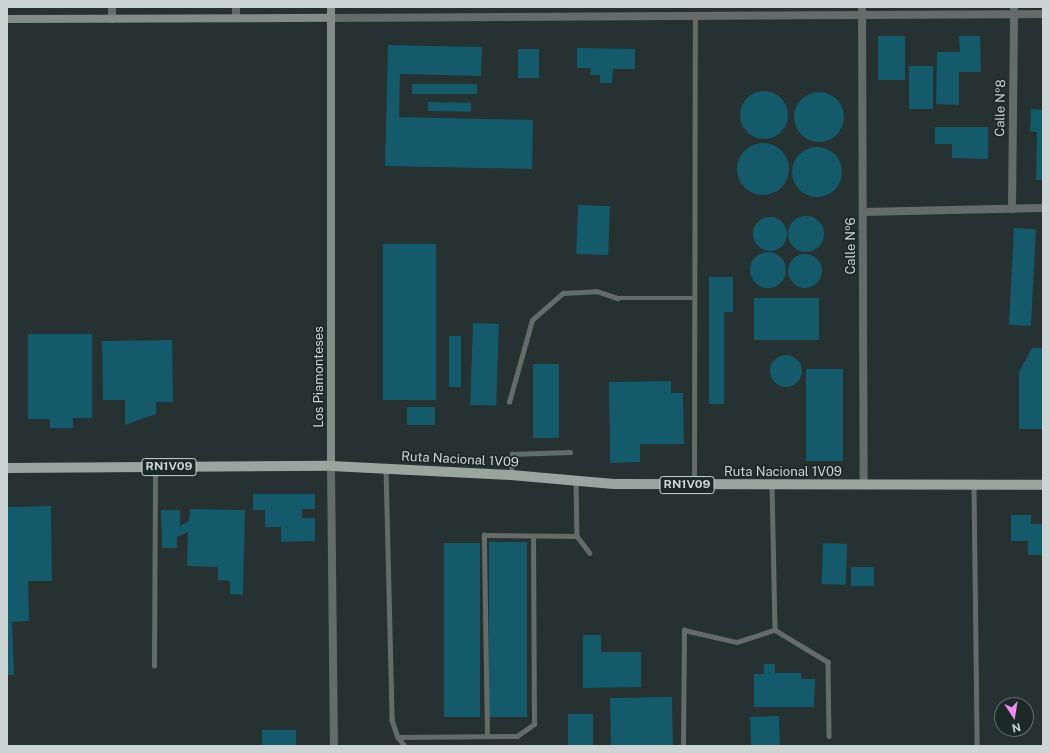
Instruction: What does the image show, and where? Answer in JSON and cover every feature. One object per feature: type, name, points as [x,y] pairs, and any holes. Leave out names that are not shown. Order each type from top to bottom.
[{"type":"main road","name":"Los Piamonteses","points":[[331,7],[331,466]]},
{"type":"main road","points":[[7,19],[331,18]]},
{"type":"main road","name":"RN1V09","points":[[7,468],[331,466]]},
{"type":"main road","name":"Ruta Nacional 1V09","points":[[331,466],[511,475],[614,484],[1043,485]]},
{"type":"street","points":[[112,7],[112,18]]},
{"type":"street","points":[[236,7],[236,18]]},
{"type":"street","points":[[331,18],[695,15],[862,10],[1014,10],[1043,14]]},
{"type":"street","name":"Calle Nº6","points":[[862,10],[864,485]]},
{"type":"street","name":"Calle Nº8","points":[[1012,209],[1014,10]]},
{"type":"street","points":[[863,212],[1043,208]]},
{"type":"street","name":"Los Piamonteses","points":[[331,466],[334,746]]},
{"type":"lane","points":[[694,485],[695,15]]},
{"type":"lane","points":[[509,402],[532,320],[563,293],[596,291],[618,298],[695,298]]},
{"type":"lane","points":[[511,475],[512,454],[570,452]]},
{"type":"lane","points":[[154,666],[155,467]]},
{"type":"lane","points":[[386,468],[391,706],[392,720],[398,737],[405,746]]},
{"type":"lane","points":[[576,480],[577,536],[590,553]]},
{"type":"lane","points":[[772,485],[774,517],[775,630]]},
{"type":"lane","points":[[974,486],[977,746]]},
{"type":"lane","points":[[487,735],[484,535],[533,537],[577,536]]},
{"type":"lane","points":[[398,737],[487,735],[516,736],[534,724],[533,537]]},
{"type":"lane","points":[[683,746],[684,630],[737,642],[775,630],[828,662],[829,736]]},
{"type":"building","points":[[878,36],[905,36],[905,80],[878,80]]},
{"type":"building","points":[[959,36],[980,36],[981,72],[959,72],[959,105],[936,104],[937,52],[960,52]]},
{"type":"building","points":[[388,45],[482,47],[481,76],[400,74],[399,117],[533,120],[532,169],[385,166]]},
{"type":"building","points":[[577,48],[635,49],[635,69],[613,69],[612,83],[600,83],[600,75],[590,75],[591,68],[577,68]]},
{"type":"building","points":[[518,49],[539,49],[539,78],[518,78]]},
{"type":"building","points":[[909,66],[933,66],[933,109],[909,109]]},
{"type":"building","points":[[412,84],[477,84],[477,94],[412,94]]},
{"type":"building","points":[[759,91],[769,91],[781,98],[788,110],[788,120],[781,132],[769,139],[759,139],[751,135],[744,128],[740,120],[740,110],[744,102],[751,95]]},
{"type":"building","points":[[819,92],[833,96],[840,103],[844,117],[840,131],[833,138],[819,142],[805,138],[798,131],[794,117],[798,103],[805,96]]},
{"type":"building","points":[[428,102],[471,103],[471,112],[428,111]]},
{"type":"building","points":[[1031,109],[1043,110],[1043,180],[1036,180],[1037,132],[1030,131]]},
{"type":"building","points":[[935,127],[988,127],[988,159],[952,158],[952,144],[935,144]]},
{"type":"building","points":[[758,143],[768,143],[777,147],[785,155],[789,164],[789,174],[785,183],[777,191],[768,195],[758,195],[749,191],[741,183],[737,174],[737,164],[741,155],[749,147]]},
{"type":"building","points":[[812,147],[822,147],[835,154],[842,167],[842,177],[835,190],[822,197],[812,197],[803,193],[796,186],[792,177],[792,167],[796,158],[803,151]]},
{"type":"building","points":[[578,205],[610,206],[608,255],[576,254]]},
{"type":"building","points":[[806,216],[816,219],[821,224],[824,234],[821,244],[816,249],[806,252],[796,249],[791,244],[788,234],[791,224],[796,219]]},
{"type":"building","points":[[767,217],[773,217],[777,218],[784,224],[787,234],[786,241],[780,248],[773,251],[767,251],[763,250],[756,244],[753,237],[753,231],[754,227],[760,220]]},
{"type":"building","points":[[1014,228],[1036,229],[1031,326],[1009,325]]},
{"type":"building","points":[[383,244],[436,244],[436,400],[383,400]]},
{"type":"building","points":[[768,252],[781,257],[786,270],[781,283],[768,288],[755,283],[750,270],[755,257]]},
{"type":"building","points":[[802,254],[808,254],[812,255],[819,261],[822,271],[821,278],[815,285],[808,288],[802,288],[798,287],[791,281],[788,274],[788,268],[789,264],[795,257]]},
{"type":"building","points":[[709,277],[733,277],[733,312],[724,312],[724,404],[709,404]]},
{"type":"building","points":[[754,298],[819,298],[819,340],[754,340]]},
{"type":"building","points":[[473,323],[499,324],[496,406],[470,405]]},
{"type":"building","points":[[28,334],[92,334],[92,418],[73,418],[73,428],[50,428],[50,419],[28,419]]},
{"type":"building","points":[[449,336],[461,336],[461,387],[449,387]]},
{"type":"building","points":[[172,340],[173,402],[156,402],[156,414],[125,425],[125,400],[103,400],[102,341]]},
{"type":"building","points":[[1032,348],[1043,348],[1043,429],[1019,429],[1019,372]]},
{"type":"building","points":[[783,355],[789,355],[798,359],[802,371],[798,383],[789,387],[783,387],[774,383],[770,374],[770,368],[774,359]]},
{"type":"building","points":[[533,364],[559,364],[559,438],[533,438]]},
{"type":"building","points":[[806,369],[843,369],[843,461],[806,461]]},
{"type":"building","points":[[671,381],[671,393],[683,393],[684,444],[640,444],[640,462],[610,463],[609,382]]},
{"type":"building","points":[[407,407],[435,407],[435,425],[407,425]]},
{"type":"building","points":[[253,494],[315,494],[315,509],[302,509],[302,518],[315,518],[315,541],[281,542],[281,527],[265,527],[265,510],[253,510]]},
{"type":"building","points":[[51,506],[52,581],[28,581],[29,621],[12,622],[14,675],[7,675],[7,507]]},
{"type":"building","points":[[190,509],[245,510],[243,595],[230,594],[230,581],[218,580],[218,567],[187,566],[188,532],[177,537],[177,548],[162,548],[161,510],[180,510],[180,526],[189,521]]},
{"type":"building","points":[[1011,515],[1031,515],[1031,524],[1043,524],[1043,555],[1028,555],[1028,541],[1011,541]]},
{"type":"building","points":[[489,542],[527,542],[527,717],[489,717]]},
{"type":"building","points":[[444,543],[480,543],[480,717],[444,717]]},
{"type":"building","points":[[823,543],[847,544],[846,585],[822,584]]},
{"type":"building","points":[[851,567],[874,567],[874,586],[851,586]]},
{"type":"building","points":[[583,635],[601,635],[601,652],[641,652],[641,687],[583,688]]},
{"type":"building","points":[[764,664],[775,664],[775,673],[801,673],[801,679],[815,679],[814,707],[754,707],[754,674],[764,674]]},
{"type":"building","points":[[672,697],[673,746],[611,746],[610,698]]},
{"type":"building","points":[[568,714],[593,714],[593,746],[568,746]]},
{"type":"building","points":[[779,716],[780,746],[751,746],[750,717]]},
{"type":"building","points":[[262,730],[296,730],[296,746],[262,746]]}]
